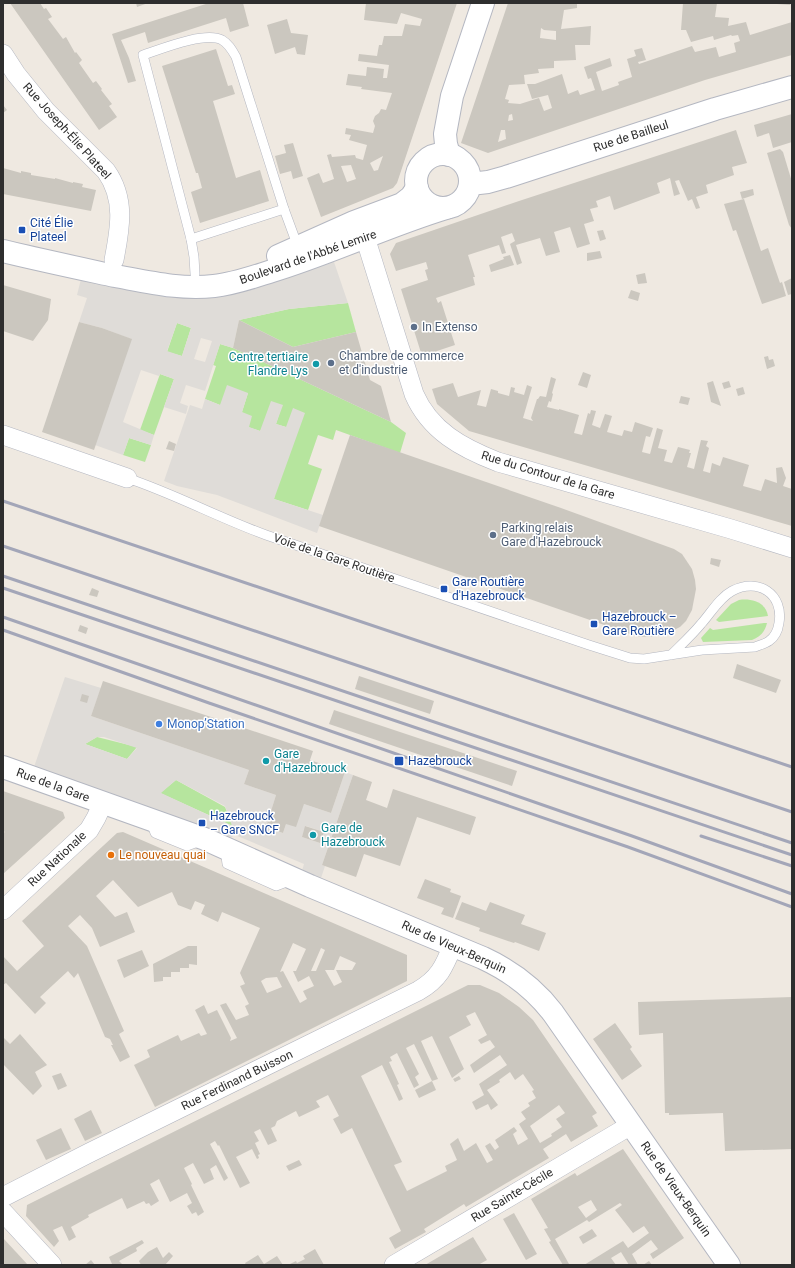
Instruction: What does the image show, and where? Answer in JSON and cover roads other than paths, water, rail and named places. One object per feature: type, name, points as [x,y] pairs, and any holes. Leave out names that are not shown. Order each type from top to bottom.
[{"type":"main road","points":[[426,162],[434,134],[452,96],[483,3]]},
{"type":"main road","name":"Rue de Bailleul","points":[[470,184],[488,182],[506,177],[715,109],[792,87]]},
{"type":"main road","points":[[449,155],[446,144],[446,134],[452,96]]},
{"type":"main road","points":[[438,155],[449,155],[460,160],[465,166],[470,176],[470,184],[467,194],[462,200],[453,206],[438,208],[422,198],[417,188],[417,175],[426,162],[433,157],[438,155]]},
{"type":"main road","name":"Boulevard de l'Abbé Lemire","points":[[3,238],[157,270],[195,274],[221,273],[240,270],[262,263],[354,222],[402,204],[411,197],[417,188]]},
{"type":"main road","name":"Boulevard de l'Abbé Lemire","points":[[3,251],[169,286],[197,288],[225,285],[242,281],[304,261],[446,208]]},
{"type":"main road","name":"Rue de la Gare","points":[[3,767],[103,802]]},
{"type":"main road","name":"Rue de Vieux-Berquin","points":[[103,802],[224,847],[497,964],[520,978],[538,994],[553,1013],[728,1265]]},
{"type":"street","name":"Rue Joseph-Élie Plateel","points":[[3,54],[16,74],[46,111],[106,171],[111,179],[118,196],[120,216],[114,260]]},
{"type":"street","name":"Rue du Contour de la Gare","points":[[365,237],[414,394],[422,410],[442,432],[451,439],[471,451],[498,462],[792,548]]},
{"type":"street","name":"Voie de la Gare Routière","points":[[3,434],[127,478]]},
{"type":"street","name":"Rue Nationale","points":[[3,910],[89,830],[103,802]]},
{"type":"street","name":"Rue Ferdinand Buisson","points":[[3,1197],[428,986],[441,973],[453,945]]},
{"type":"street","name":"Rue Sainte-Cécile","points":[[394,1265],[631,1125]]},
{"type":"street","points":[[3,1212],[52,1265]]},
{"type":"lane","points":[[195,274],[191,239],[143,55],[200,38],[217,38],[223,41],[229,46],[239,64],[284,209],[298,247]]},
{"type":"lane","points":[[191,239],[284,209]]},
{"type":"lane","name":"Voie de la Gare Routière","points":[[127,478],[156,488],[230,522],[259,533],[588,645],[636,659],[650,658],[671,655],[713,649],[754,647],[770,641],[779,628],[780,620],[780,611],[775,598],[770,592],[755,586],[746,586],[731,591],[671,655]]},
{"type":"railway","points":[[3,501],[792,767]]},
{"type":"railway","points":[[3,546],[792,812]]},
{"type":"railway","points":[[3,576],[792,843]]},
{"type":"railway","points":[[3,588],[792,855]]},
{"type":"railway","points":[[3,617],[632,836],[792,894]]},
{"type":"railway","points":[[3,630],[209,703],[628,847],[792,907]]},
{"type":"railway","points":[[701,836],[792,866]]},
{"type":"place","name":"Cité Élie Plateel","points":[[22,230]]},
{"type":"place","name":"In Extenso","points":[[414,327]]},
{"type":"place","name":"Chambre de commerce et d'industrie","points":[[331,363]]},
{"type":"place","name":"Centre tertiaire Flandre Lys","points":[[316,364]]},
{"type":"place","name":"Parking relais Gare d'Hazebrouck","points":[[493,535]]},
{"type":"place","name":"Gare Routière d'Hazebrouck","points":[[444,589]]},
{"type":"place","name":"Hazebrouck – Gare Routière","points":[[594,624]]},
{"type":"place","name":"Monop’Station","points":[[159,724]]},
{"type":"place","name":"Gare d'Hazebrouck","points":[[266,761]]},
{"type":"place","name":"Hazebrouck","points":[[399,761]]},
{"type":"place","name":"Hazebrouck – Gare SNCF","points":[[202,823]]},
{"type":"place","name":"Gare de Hazebrouck","points":[[313,835]]},
{"type":"place","name":"Le nouveau quai","points":[[111,855]]}]
